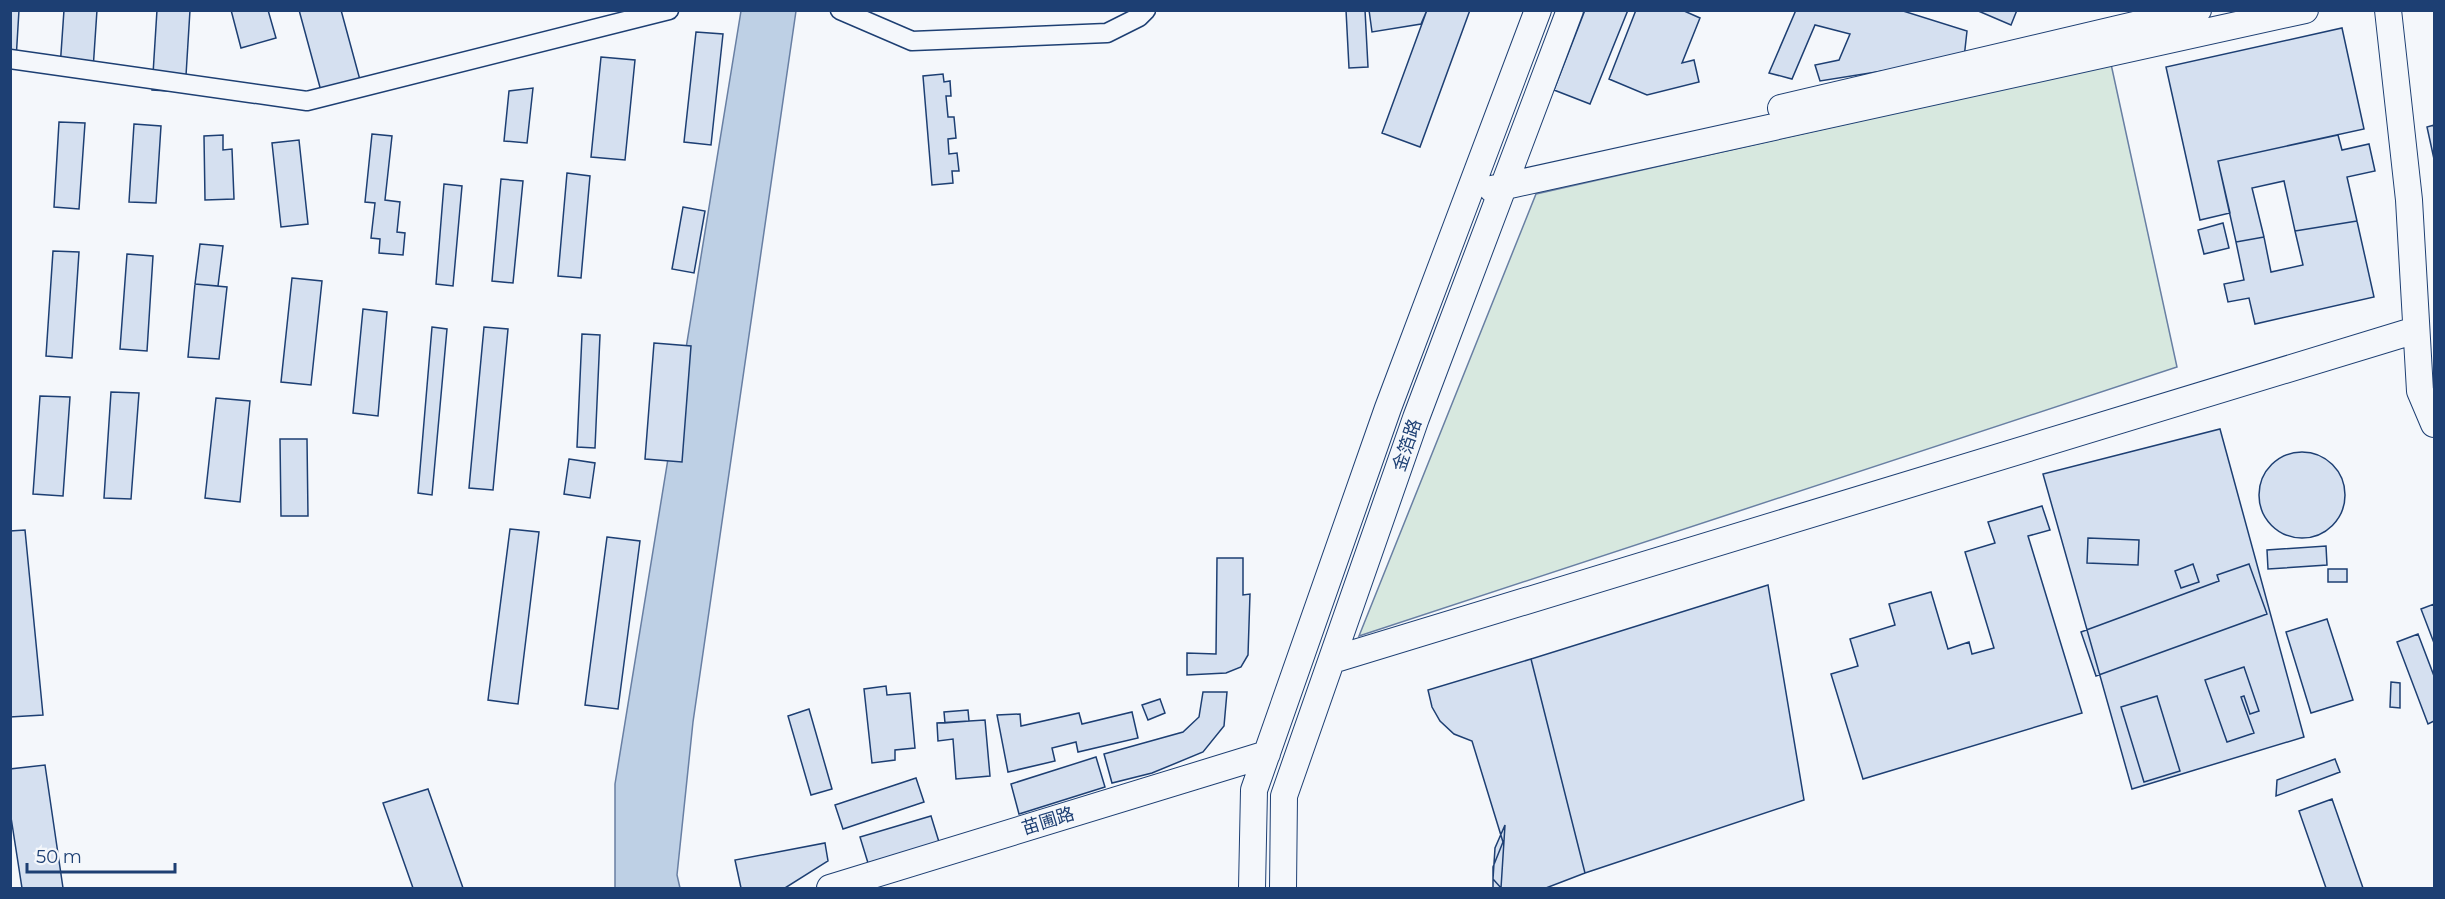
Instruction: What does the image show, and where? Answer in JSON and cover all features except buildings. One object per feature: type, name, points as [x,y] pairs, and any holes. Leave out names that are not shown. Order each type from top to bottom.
[{"type":"street","points":[[10,59],[307,101],[669,10]]},
{"type":"street","points":[[840,10],[912,41],[1107,33],[1139,17],[1146,10]]},
{"type":"street","name":"金箔路","points":[[1252,888],[1254,790],[1388,408],[1538,10]]},
{"type":"street","name":"金箔路","points":[[1282,888],[1284,796],[1416,418],[1570,10]]},
{"type":"street","points":[[1507,179],[2198,10]]},
{"type":"street","points":[[1471,187],[2305,10]]},
{"type":"street","points":[[2388,10],[2409,200],[2420,391],[2434,424]]},
{"type":"street","points":[[1332,660],[2416,330]]},
{"type":"street","name":"苗圃路","points":[[830,888],[1267,754]]},
{"type":"shaded area","points":[[2111,64],[2177,367],[1359,636],[1536,194]]},
{"type":"water","points":[[741,11],[796,11],[693,722],[677,875],[680,888],[615,888],[615,784]]}]
